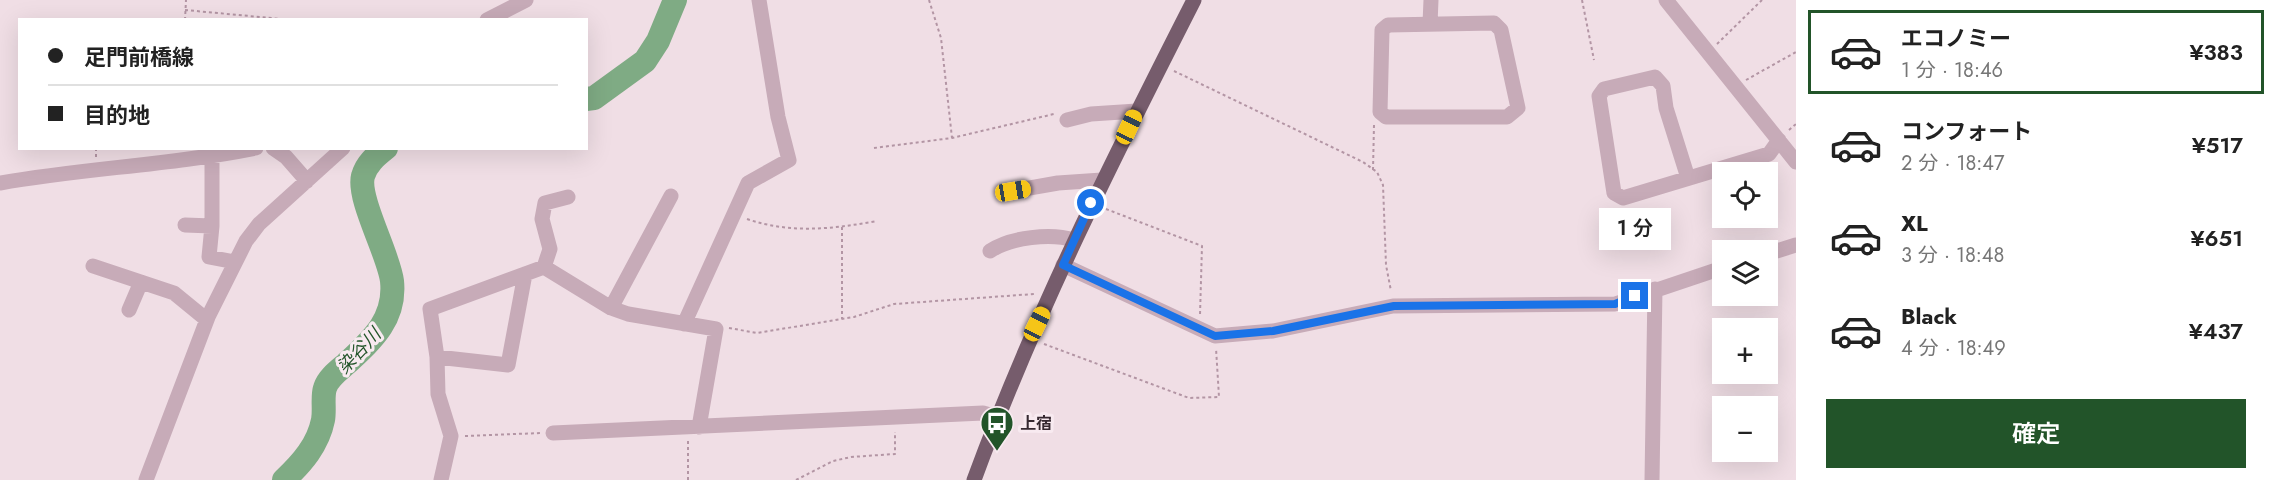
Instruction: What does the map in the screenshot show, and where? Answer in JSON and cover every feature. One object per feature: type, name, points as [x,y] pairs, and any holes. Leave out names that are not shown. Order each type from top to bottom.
[{"type":"main road","points":[[974,480],[1029,339],[1052,293],[1074,240],[1194,0]]},
{"type":"street","points":[[491,18],[526,0]]},
{"type":"street","points":[[684,324],[748,183],[789,160],[778,117],[759,0]]},
{"type":"street","points":[[1430,24],[1431,0]]},
{"type":"street","points":[[1666,0],[1796,162]]},
{"type":"street","points":[[1494,23],[1501,30],[1518,108],[1507,117],[1386,117],[1380,112],[1382,30],[1388,25],[1430,24],[1494,23]]},
{"type":"street","points":[[1688,178],[1666,108],[1663,86],[1655,77],[1604,89],[1599,96],[1614,193],[1623,198],[1688,178],[1769,153],[1779,140]]},
{"type":"street","points":[[1064,116],[1137,111]]},
{"type":"street","points":[[0,183],[96,169],[212,157],[246,150]]},
{"type":"street","points":[[276,150],[286,157],[307,181]]},
{"type":"street","points":[[146,480],[207,320],[235,262],[259,224],[341,150]]},
{"type":"street","points":[[212,157],[212,226],[209,257],[235,262]]},
{"type":"street","points":[[1013,191],[1058,183],[1102,180]]},
{"type":"street","points":[[611,308],[671,196]]},
{"type":"street","points":[[544,267],[550,249],[542,211],[545,203],[568,197]]},
{"type":"street","points":[[185,225],[212,226]]},
{"type":"street","points":[[990,251],[1000,244],[1059,235],[1074,240]]},
{"type":"street","points":[[1778,251],[1796,245]]},
{"type":"street","points":[[1063,265],[1215,336],[1273,331],[1394,306],[1615,304],[1712,271]]},
{"type":"street","points":[[93,266],[174,293],[207,320]]},
{"type":"street","points":[[544,267],[611,308],[628,314],[716,329],[693,427]]},
{"type":"street","points":[[441,480],[451,436],[438,394],[437,357],[430,309],[544,267]]},
{"type":"street","points":[[437,357],[508,365],[525,274]]},
{"type":"street","points":[[129,310],[141,282]]},
{"type":"street","points":[[1652,480],[1655,289]]},
{"type":"street","points":[[554,433],[984,413],[997,417]]},
{"type":"path","points":[[185,18],[186,0]]},
{"type":"path","points":[[928,0],[941,38],[952,138]]},
{"type":"path","points":[[1582,0],[1594,60]]},
{"type":"path","points":[[1708,52],[1762,0]]},
{"type":"path","points":[[185,10],[271,18]]},
{"type":"path","points":[[1735,86],[1796,52]]},
{"type":"path","points":[[1161,64],[1373,170],[1383,185],[1386,265],[1394,306]]},
{"type":"path","points":[[874,148],[952,138],[1064,116]]},
{"type":"path","points":[[1373,170],[1374,124]]},
{"type":"path","points":[[1091,203],[1202,246],[1200,329]]},
{"type":"path","points":[[734,215],[766,226],[786,229],[842,227],[877,221]]},
{"type":"path","points":[[842,227],[842,319]]},
{"type":"path","points":[[716,329],[721,326],[757,333],[842,319],[894,304],[1052,293]]},
{"type":"path","points":[[1029,339],[1189,398],[1200,399],[1219,397],[1215,336]]},
{"type":"path","points":[[796,480],[832,461],[851,457],[894,454],[895,417]]},
{"type":"path","points":[[688,480],[693,427]]},
{"type":"path","points":[[451,436],[554,433]]},
{"type":"waterway","name":"染谷川","points":[[588,99],[594,98],[645,61],[658,41],[675,0]]},
{"type":"waterway","name":"染谷川","points":[[284,480],[303,460],[321,429],[326,384],[373,337],[386,318],[390,307],[392,294],[390,270],[362,186],[367,167],[384,150]]},
{"type":"place","name":"上宿","points":[[997,452]]},
{"type":"route","points":[[1091,203],[1063,265],[1215,336],[1273,331],[1394,306],[1615,304],[1635,296]]}]
